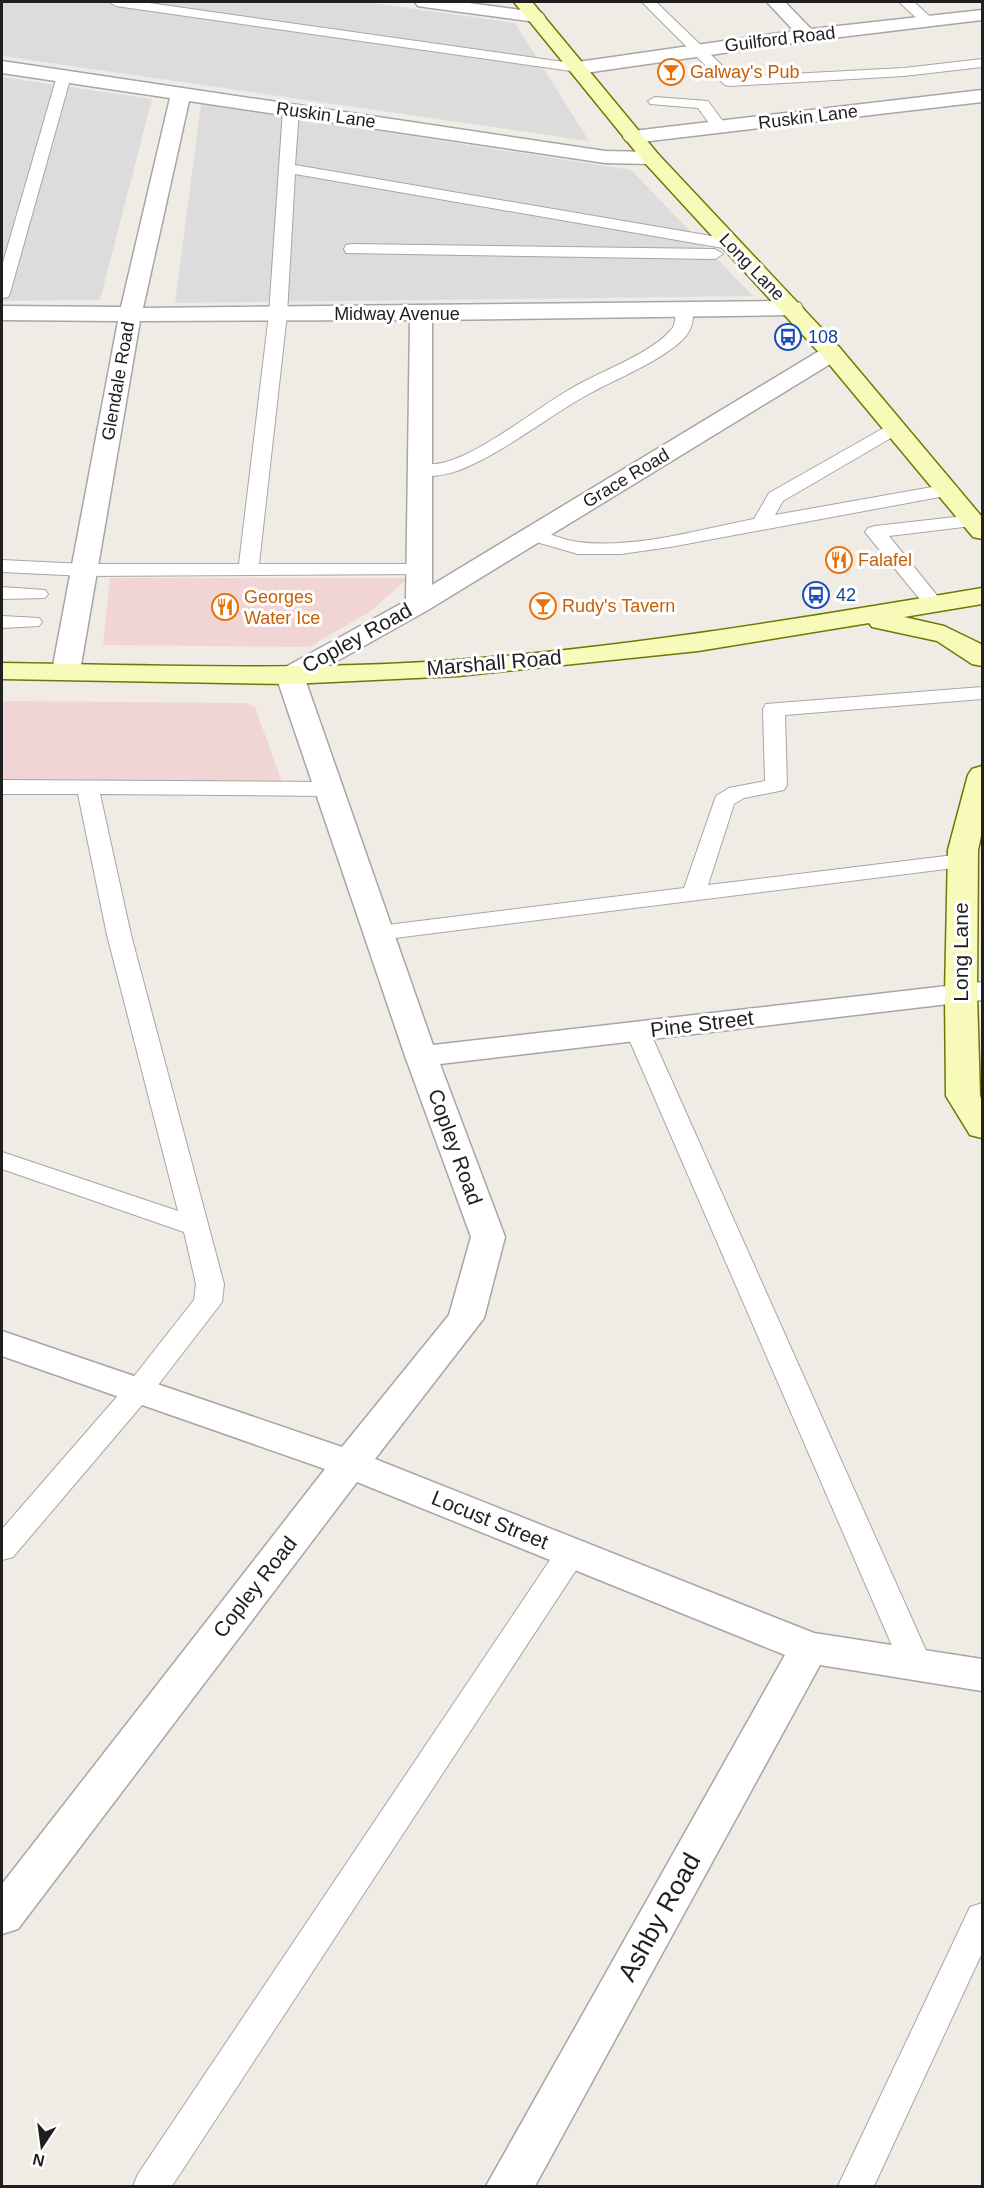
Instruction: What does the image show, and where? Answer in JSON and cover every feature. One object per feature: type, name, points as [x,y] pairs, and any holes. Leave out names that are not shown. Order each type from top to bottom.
[{"type":"street","points":[[424,2],[529,9]]},
{"type":"street","points":[[776,2],[807,35]]},
{"type":"street","name":"Long Lane","points":[[529,9],[651,158],[832,353],[978,526]]},
{"type":"street","name":"Guilford Road","points":[[578,68],[807,35],[982,15]]},
{"type":"street","name":"Ruskin Lane","points":[[2,67],[605,157],[651,158]]},
{"type":"street","name":"Glendale Road","points":[[66,671],[130,315],[181,94]]},
{"type":"street","name":"Ruskin Lane","points":[[633,137],[982,96]]},
{"type":"street","name":"Midway Avenue","points":[[2,313],[421,314],[792,308]]},
{"type":"street","name":"Copley Road","points":[[2,1916],[350,1464],[466,1318],[488,1237],[421,1056],[290,676],[419,604],[421,314]]},
{"type":"street","name":"Grace Road","points":[[419,604],[832,353]]},
{"type":"street","name":"Marshall Road","points":[[2,671],[290,676],[458,668],[698,643],[982,596]]},
{"type":"street","points":[[855,616],[939,631],[954,638],[982,658]]},
{"type":"street","name":"Long Lane","points":[[982,774],[978,803],[963,850],[962,861],[972,993],[963,1096],[982,1128]]},
{"type":"street","name":"Pine Street","points":[[421,1056],[972,993]]},
{"type":"street","name":"Locust Street","points":[[2,1343],[350,1464],[809,1648],[982,1675]]},
{"type":"street","name":"Ashby Road","points":[[510,2187],[809,1648]]},
{"type":"lane","points":[[116,2],[578,68]]},
{"type":"lane","points":[[649,2],[695,50],[730,82],[904,72],[982,63]]},
{"type":"lane","points":[[906,2],[928,21]]},
{"type":"lane","points":[[2,293],[64,76]]},
{"type":"lane","points":[[656,100],[703,104],[719,127]]},
{"type":"lane","points":[[248,570],[278,314],[291,110]]},
{"type":"lane","points":[[287,168],[735,249]]},
{"type":"lane","points":[[352,249],[735,249]]},
{"type":"lane","points":[[421,471],[450,467],[480,454],[578,392],[666,345],[680,332],[684,323],[684,310]]},
{"type":"lane","points":[[761,523],[776,496],[896,427]]},
{"type":"lane","points":[[533,535],[577,548],[618,547],[682,539],[949,490]]},
{"type":"lane","points":[[934,604],[875,532],[978,526]]},
{"type":"lane","points":[[2,566],[84,570],[421,570]]},
{"type":"lane","points":[[2,593],[38,594]]},
{"type":"lane","points":[[2,622],[32,622]]},
{"type":"lane","points":[[694,894],[724,801],[737,793],[776,785],[774,709],[982,693]]},
{"type":"lane","points":[[2,787],[329,789]]},
{"type":"lane","points":[[2,1549],[138,1391],[208,1302],[210,1284],[119,935],[88,788]]},
{"type":"lane","points":[[379,933],[962,861]]},
{"type":"lane","points":[[638,1032],[916,1664]]},
{"type":"lane","points":[[2,1160],[196,1227]]},
{"type":"lane","points":[[151,2187],[572,1553]]},
{"type":"lane","points":[[856,2187],[982,1917]]},
{"type":"shaded area","points":[[2,2],[366,2],[515,23],[589,141],[2,56]]},
{"type":"shaded area","points":[[2,77],[152,99],[100,300],[2,301]]},
{"type":"shaded area","points":[[201,104],[631,170],[753,296],[175,303]]},
{"type":"shaded area","name":"Georges Water Ice","points":[[110,578],[408,578],[371,611],[309,647],[103,645]]},
{"type":"shaded area","points":[[2,701],[245,703],[255,707],[282,782],[2,780]]},
{"type":"place","name":"Galway's Pub","points":[[671,72]]},
{"type":"place","name":"108","points":[[788,337]]},
{"type":"place","name":"Falafel","points":[[839,560]]},
{"type":"place","name":"42","points":[[816,595]]},
{"type":"place","name":"Rudy's Tavern","points":[[543,606]]},
{"type":"place","name":"Georges Water Ice","points":[[225,607]]}]
